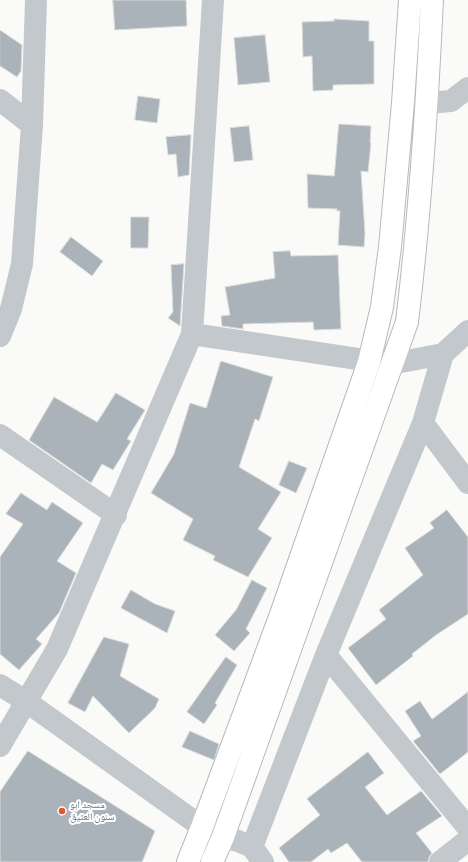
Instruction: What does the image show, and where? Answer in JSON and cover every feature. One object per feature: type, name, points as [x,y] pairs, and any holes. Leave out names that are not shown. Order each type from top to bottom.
[{"type":"street","points":[[0,336],[12,309],[22,264],[32,125],[36,0]]},
{"type":"street","points":[[0,746],[57,650],[116,515],[192,334],[213,0]]},
{"type":"street","points":[[188,862],[280,617],[369,362],[382,307],[390,247],[404,103],[410,0]]},
{"type":"street","points":[[212,862],[223,837],[407,322],[415,252],[427,103],[432,0]]},
{"type":"street","points":[[427,103],[451,101],[468,88]]},
{"type":"street","points":[[0,100],[32,125]]},
{"type":"street","points":[[0,684],[202,827],[223,837],[238,841],[257,855],[326,655],[423,423],[443,354],[468,331]]},
{"type":"street","points":[[192,334],[369,362],[391,364],[443,354]]},
{"type":"street","points":[[423,423],[468,483]]},
{"type":"street","points":[[0,435],[116,515]]},
{"type":"street","points":[[326,655],[468,828]]},
{"type":"street","points":[[440,862],[468,840]]},
{"type":"building","points":[[113,0],[186,0],[187,26],[115,30]]},
{"type":"building","points":[[334,19],[369,21],[369,41],[374,41],[374,84],[333,85],[333,90],[313,91],[312,56],[303,57],[302,22],[334,21]]},
{"type":"building","points":[[0,30],[22,45],[21,71],[17,77],[0,66]]},
{"type":"building","points":[[265,35],[270,82],[238,85],[234,38]]},
{"type":"building","points":[[138,96],[160,99],[157,123],[135,120]]},
{"type":"building","points":[[339,124],[371,126],[368,172],[361,171],[365,234],[364,247],[338,245],[340,211],[337,211],[337,209],[308,208],[307,174],[334,176]]},
{"type":"building","points":[[249,126],[253,160],[234,162],[230,128]]},
{"type":"building","points":[[191,135],[189,175],[178,177],[176,154],[168,155],[166,137]]},
{"type":"building","points":[[131,217],[149,217],[148,248],[131,248]]},
{"type":"building","points":[[71,237],[103,261],[92,276],[60,252]]},
{"type":"building","points":[[290,251],[291,256],[338,255],[341,329],[314,330],[313,322],[243,324],[243,329],[222,326],[221,316],[230,315],[225,287],[275,278],[273,252]]},
{"type":"building","points":[[184,264],[180,326],[168,318],[173,312],[171,265]]},
{"type":"building","points":[[221,361],[273,377],[259,421],[255,419],[239,467],[281,492],[258,529],[272,538],[248,577],[213,560],[215,556],[183,540],[193,519],[151,493],[174,454],[190,403],[206,408]]},
{"type":"building","points":[[116,393],[145,410],[127,439],[131,441],[113,470],[102,464],[91,483],[29,440],[54,397],[97,422]]},
{"type":"building","points":[[289,461],[307,468],[296,493],[279,485]]},
{"type":"building","points":[[21,493],[47,510],[52,502],[83,523],[57,561],[76,573],[59,613],[36,639],[42,644],[19,670],[0,654],[0,557],[23,524],[6,514]]},
{"type":"building","points":[[447,510],[468,537],[468,614],[436,635],[412,654],[413,656],[376,685],[348,648],[386,619],[379,610],[423,575],[405,548],[434,528],[430,523]]},
{"type":"building","points":[[252,580],[267,588],[246,629],[250,633],[234,651],[215,635],[236,610]]},
{"type":"building","points":[[131,590],[155,604],[175,611],[167,633],[121,608]]},
{"type":"building","points":[[104,637],[129,644],[120,676],[159,699],[155,708],[129,733],[93,696],[85,712],[68,703]]},
{"type":"building","points":[[226,657],[237,665],[215,703],[217,705],[204,724],[187,712]]},
{"type":"building","points":[[468,692],[468,752],[440,774],[413,741],[421,736],[405,711],[420,701],[432,719]]},
{"type":"building","points":[[190,731],[219,744],[214,760],[182,747]]},
{"type":"building","name":"مسجد ابو سنون العتيق","points":[[28,751],[155,831],[142,862],[0,862],[0,792]]},
{"type":"building","points":[[368,752],[384,773],[365,787],[387,815],[421,791],[442,816],[416,833],[432,853],[428,862],[362,862],[347,843],[331,853],[328,849],[311,862],[289,862],[279,848],[320,815],[307,799]]},
{"type":"place","name":"مسجد ابو سنون العتيق","points":[[62,811]]}]
